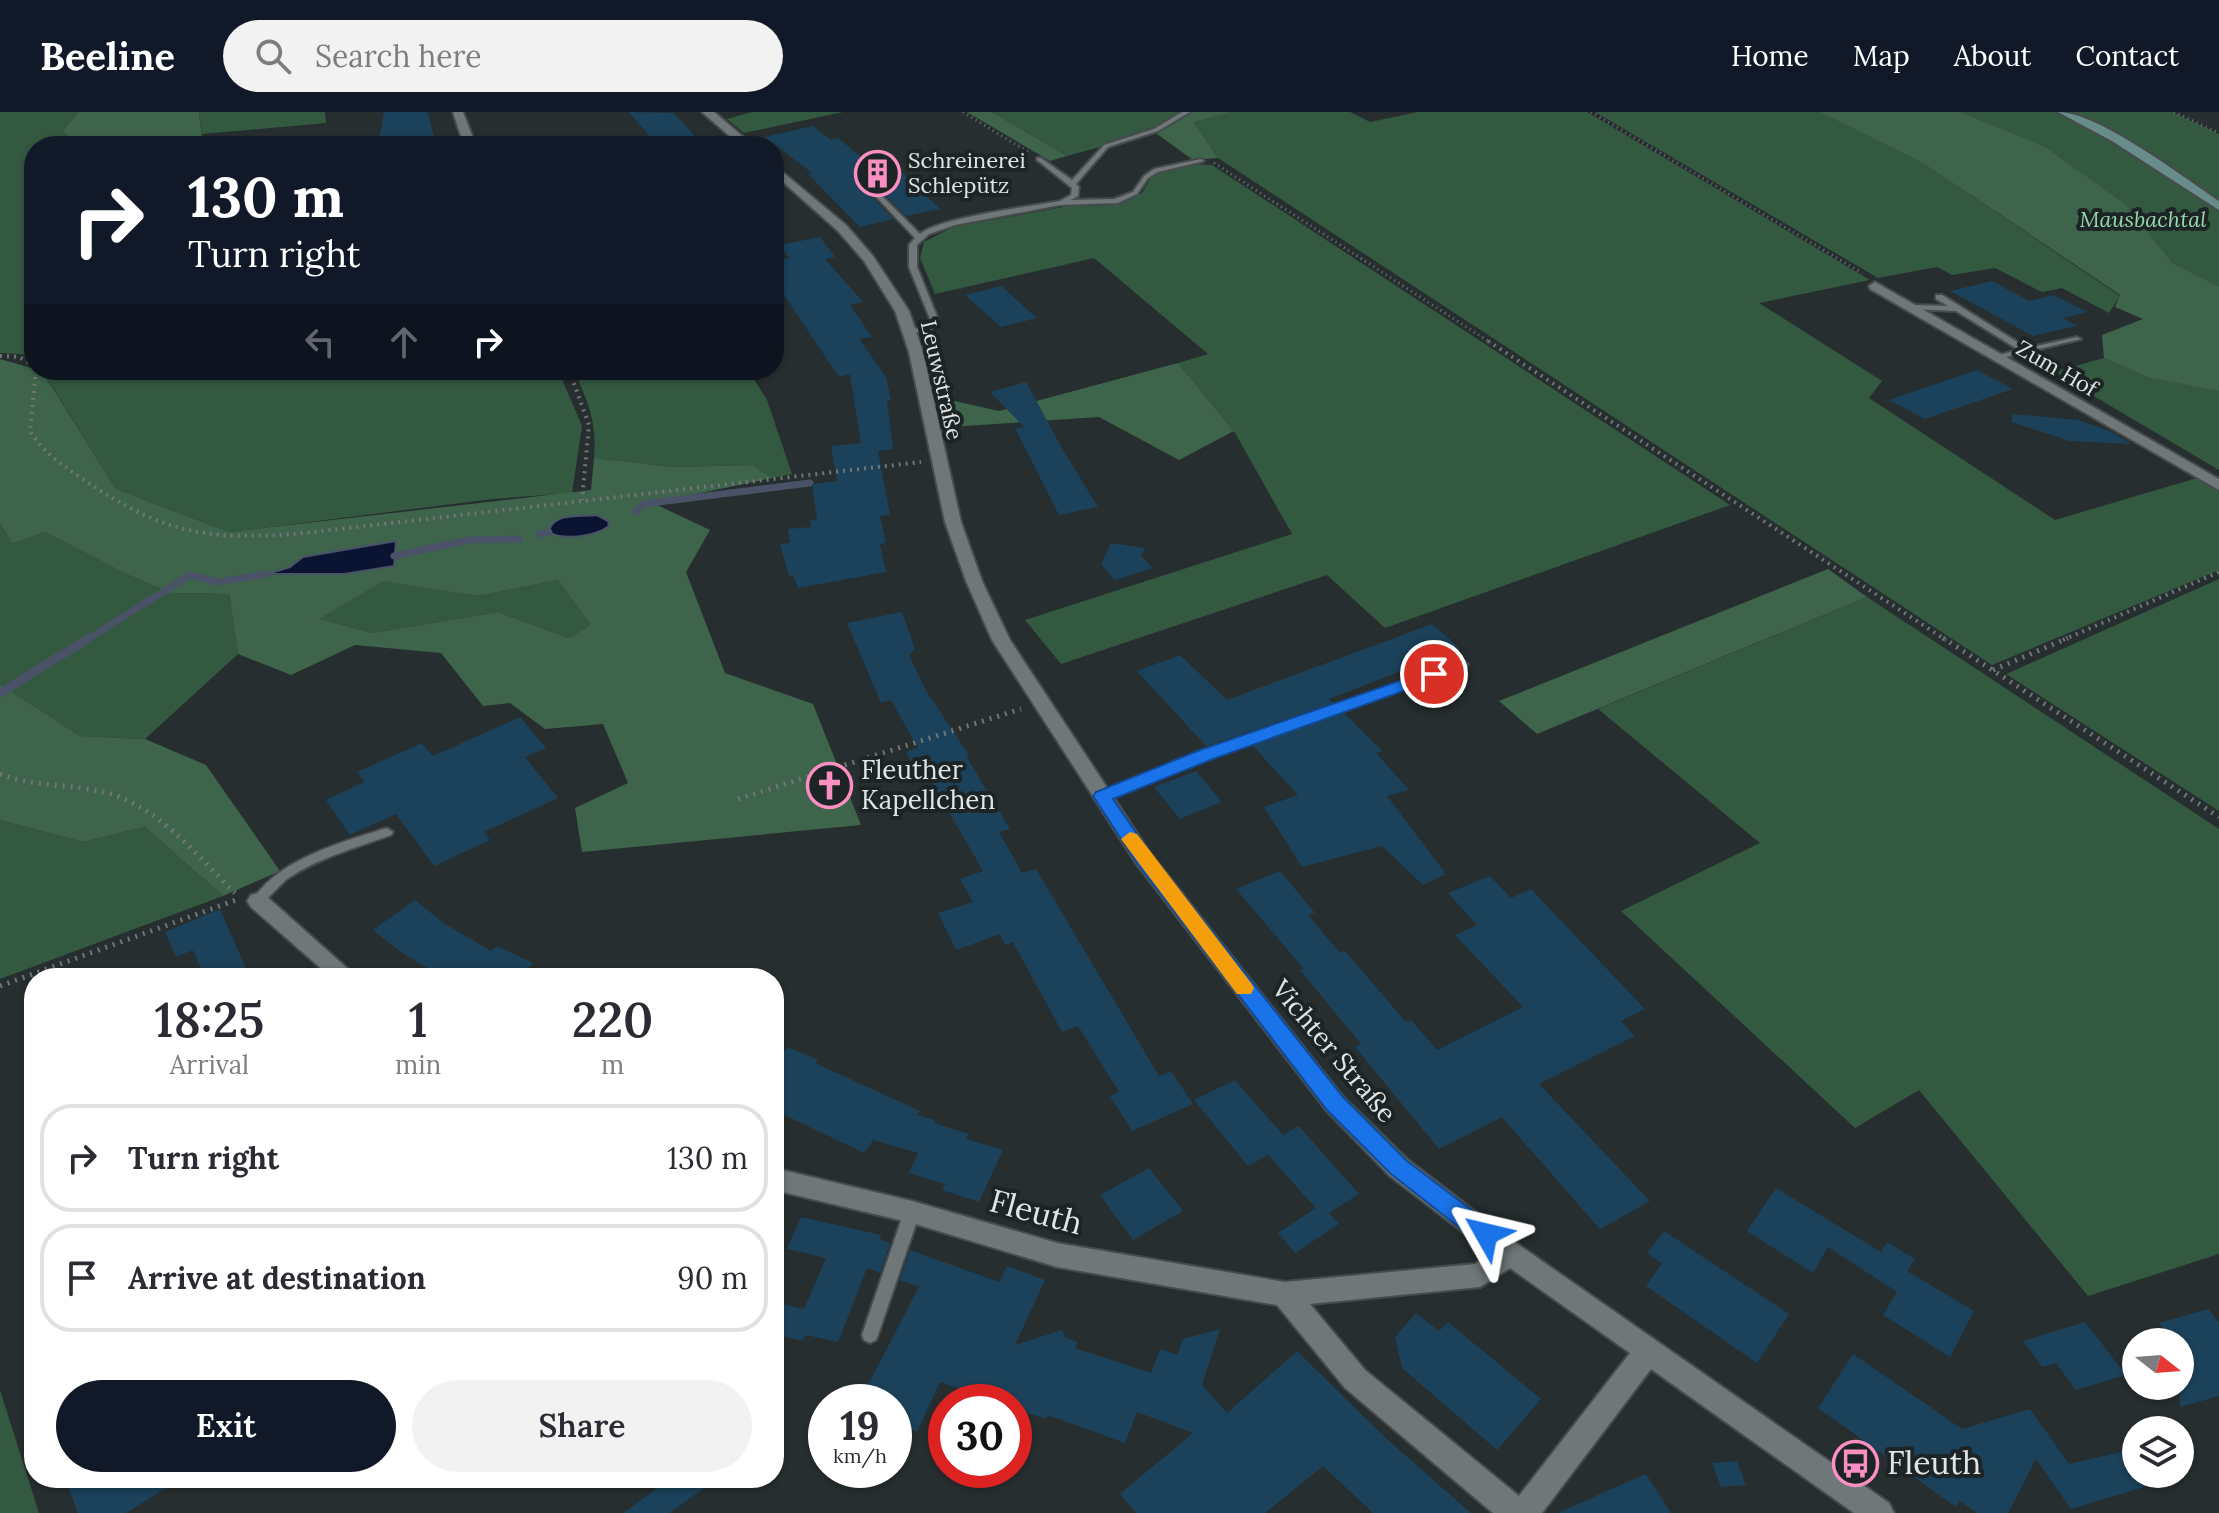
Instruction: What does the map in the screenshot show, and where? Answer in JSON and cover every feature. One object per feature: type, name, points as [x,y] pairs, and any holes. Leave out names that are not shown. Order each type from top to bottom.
[{"type":"main road","points":[[2063,112],[2116,139],[2219,206]]},
{"type":"street","points":[[458,112],[466,136]]},
{"type":"street","points":[[707,112],[736,136]]},
{"type":"street","name":"Leuwstraße","points":[[784,177],[842,228],[891,291],[911,331],[938,460]]},
{"type":"street","name":"Zum Hof","points":[[1875,286],[2219,485]]},
{"type":"street","name":"Vichter Straße","points":[[938,460],[953,522],[974,581],[1001,640],[1143,858],[1335,1104],[1399,1168],[1510,1253],[1879,1513]]},
{"type":"street","points":[[258,901],[335,968]]},
{"type":"street","name":"Fleuth","points":[[784,1181],[912,1212],[1057,1255],[1285,1294],[1480,1275],[1510,1253]]},
{"type":"street","points":[[1285,1294],[1355,1379],[1516,1513]]},
{"type":"street","points":[[1524,1513],[1649,1350]]},
{"type":"lane","points":[[1073,183],[1106,146],[1156,130],[1187,112]]},
{"type":"lane","points":[[1039,159],[1073,183],[1077,192],[1060,203]]},
{"type":"lane","points":[[911,331],[930,327],[934,319],[911,259],[918,237],[953,223],[1060,203],[1115,201],[1140,189],[1146,177],[1156,170],[1201,161]]},
{"type":"lane","points":[[868,185],[918,237]]},
{"type":"lane","points":[[1939,297],[2026,351]]},
{"type":"lane","points":[[1911,307],[1959,309]]},
{"type":"lane","points":[[1997,358],[2077,339]]},
{"type":"lane","points":[[1102,796],[1206,755],[1463,664]]},
{"type":"lane","points":[[258,901],[264,889],[280,877],[387,832]]},
{"type":"lane","points":[[870,1335],[912,1212]]},
{"type":"path","points":[[963,112],[1039,159]]},
{"type":"path","points":[[1591,112],[1868,276],[1878,283],[1875,286]]},
{"type":"path","points":[[2174,112],[2219,133]]},
{"type":"path","points":[[1201,161],[1220,165],[2219,817]]},
{"type":"path","points":[[0,356],[24,360]]},
{"type":"path","points":[[34,380],[30,431],[34,440],[61,463],[135,513],[196,536],[228,539],[938,460]]},
{"type":"path","points":[[573,380],[589,425],[582,500]]},
{"type":"path","points":[[1993,670],[2219,572]]},
{"type":"path","points":[[738,799],[1041,703]]},
{"type":"path","points":[[0,774],[37,784],[128,798],[151,812],[240,898],[49,968]]},
{"type":"path","points":[[0,986],[24,977]]},
{"type":"green space","points":[[0,112],[78,112],[63,131],[68,136],[24,136],[24,354],[0,353]]},
{"type":"green space","points":[[78,112],[199,112],[202,136],[68,136],[63,131]]},
{"type":"green space","points":[[199,112],[325,112],[326,123],[202,134]]},
{"type":"green space","points":[[752,112],[843,112],[744,133],[727,119]]},
{"type":"green space","points":[[967,112],[992,112],[1067,156],[1050,161]]},
{"type":"green space","points":[[992,112],[1350,112],[1370,122],[1418,112],[1587,112],[1870,280],[1759,303],[1882,381],[1869,398],[2055,520],[2197,478],[2219,490],[2219,570],[1992,665],[1218,158],[1192,122],[1067,156]]},
{"type":"green space","points":[[1191,112],[1230,112],[1193,122],[1218,158],[1193,160],[1153,131]]},
{"type":"green space","points":[[1595,112],[2172,112],[2219,134],[2219,470],[2053,372],[2104,358],[2147,377],[2158,317],[1956,185],[2120,296],[2109,313],[2062,288],[2042,292],[1995,268],[1952,275],[1937,267],[1878,278]]},
{"type":"green space","name":"Mausbachtal","points":[[1820,112],[1960,112],[2045,147],[2126,205],[2172,263],[2219,287],[2219,391],[2147,377],[2104,358],[2102,335],[2143,319],[2115,307],[2120,295],[1922,162]]},
{"type":"green space","points":[[1185,164],[1212,165],[1730,505],[1385,628],[1327,575],[1061,664],[1025,620],[1292,534],[1234,431],[1178,363],[1208,354],[1094,258],[935,294],[920,258],[924,242],[953,227],[1069,206],[1111,205],[1142,193],[1152,176]]},
{"type":"green space","points":[[0,359],[24,366],[24,380],[48,380],[116,489],[229,532],[591,490],[594,458],[673,467],[753,465],[772,478],[653,503],[710,530],[686,572],[725,673],[813,704],[861,825],[582,852],[575,808],[628,783],[603,724],[545,729],[510,703],[483,706],[441,653],[355,645],[291,675],[238,654],[229,594],[171,593],[126,574],[45,532],[12,544],[0,523]],"holes":[[[558,580],[591,625],[569,638],[498,612],[372,633],[319,619],[383,581],[478,596]]]},
{"type":"green space","points":[[1178,363],[1234,431],[1179,460],[1099,417],[950,427],[941,398],[999,411]]},
{"type":"green space","points":[[48,380],[562,380],[582,426],[572,493],[493,499],[229,532],[116,489]]},
{"type":"green space","points":[[578,380],[754,380],[767,400],[792,474],[772,478],[753,465],[673,467],[594,458],[593,423]]},
{"type":"green space","points":[[0,523],[12,544],[45,532],[126,574],[171,593],[229,594],[238,654],[145,739],[80,736],[0,684]]},
{"type":"green space","points":[[1828,569],[1867,597],[1537,734],[1499,701]]},
{"type":"green space","points":[[2219,579],[2219,811],[2006,674]]},
{"type":"green space","points":[[383,580],[478,596],[558,580],[592,625],[569,638],[498,612],[372,633],[318,619]]},
{"type":"green space","points":[[1867,597],[2219,829],[2219,1254],[2088,1296],[1919,1090],[1855,1128],[1621,911],[1760,843],[1598,709]]},
{"type":"green space","points":[[0,684],[80,736],[145,739],[206,765],[280,871],[223,896],[145,827],[83,842],[0,820]]},
{"type":"green space","points":[[0,820],[83,842],[145,827],[223,896],[24,968],[0,979]]},
{"type":"green space","points":[[0,1390],[24,1466],[24,1488],[31,1488],[39,1513],[0,1513]]},
{"type":"water","points":[[597,515],[608,521],[609,526],[579,536],[549,532],[561,518]]},
{"type":"water","points":[[396,541],[394,566],[344,574],[267,574],[290,567],[303,557]]},
{"type":"building","points":[[384,112],[428,112],[434,136],[380,136]]},
{"type":"building","points":[[629,112],[674,113],[695,136],[649,136]]},
{"type":"building","points":[[813,126],[831,140],[838,138],[861,157],[881,152],[940,209],[906,216],[872,182],[866,181],[864,188],[893,219],[860,227],[808,174],[812,173],[784,152],[784,136],[769,136]]},
{"type":"building","points":[[820,237],[835,257],[825,259],[863,302],[850,305],[872,337],[859,339],[886,377],[891,400],[887,400],[893,449],[878,451],[890,515],[880,516],[886,543],[880,544],[886,572],[798,588],[793,575],[789,576],[780,544],[790,543],[788,529],[811,527],[810,520],[817,520],[812,484],[837,481],[831,446],[861,443],[850,374],[839,377],[784,295],[784,259],[789,258],[784,244]]},
{"type":"building","points":[[1992,281],[2029,301],[2054,295],[2087,312],[2063,318],[2077,326],[2033,336],[1950,291]]},
{"type":"building","points":[[1001,286],[1037,318],[1001,327],[965,295]]},
{"type":"building","points":[[1977,370],[2013,389],[1925,419],[1889,400]]},
{"type":"building","points":[[1026,382],[1098,507],[1059,515],[1015,428],[1024,427],[990,392]]},
{"type":"building","points":[[2013,414],[2079,420],[2112,432],[2132,444],[2070,441],[2011,422]]},
{"type":"building","points":[[1111,543],[1145,548],[1141,556],[1153,568],[1115,580],[1101,564]]},
{"type":"building","points":[[902,612],[915,649],[909,655],[925,689],[969,755],[966,756],[1010,829],[999,832],[1022,873],[1036,869],[1159,1076],[1171,1071],[1193,1104],[1132,1131],[1110,1096],[1119,1092],[1078,1026],[1062,1032],[1013,942],[1005,945],[1000,934],[956,950],[938,913],[973,902],[960,879],[983,871],[924,769],[917,771],[906,752],[918,748],[891,700],[881,703],[847,623]]},
{"type":"building","points":[[1432,624],[1460,648],[1329,699],[1333,703],[1206,746],[1137,671],[1180,655],[1227,700]]},
{"type":"building","points":[[1344,713],[1382,751],[1376,753],[1409,790],[1387,796],[1446,874],[1423,885],[1382,846],[1302,867],[1264,807],[1298,795],[1253,746]]},
{"type":"building","points":[[520,717],[546,748],[525,757],[558,798],[484,832],[490,840],[434,866],[396,814],[350,835],[326,800],[364,782],[357,772],[422,743],[433,756]]},
{"type":"building","points":[[1196,771],[1222,802],[1180,819],[1154,787]]},
{"type":"building","points":[[1280,871],[1315,913],[1308,915],[1340,953],[1345,951],[1406,1022],[1411,1020],[1437,1050],[1523,1007],[1455,935],[1477,925],[1448,893],[1490,876],[1511,898],[1531,889],[1645,1009],[1621,1021],[1635,1036],[1539,1084],[1650,1201],[1600,1229],[1502,1117],[1439,1149],[1355,1047],[1361,1044],[1300,970],[1304,969],[1236,889]]},
{"type":"building","points":[[415,900],[442,922],[491,951],[497,946],[533,963],[528,968],[427,968],[373,930]]},
{"type":"building","points":[[220,909],[246,968],[201,968],[193,950],[176,957],[165,932]]},
{"type":"building","points":[[788,1047],[818,1060],[815,1063],[920,1111],[917,1115],[969,1134],[966,1139],[1003,1150],[979,1202],[942,1190],[945,1184],[909,1173],[918,1153],[873,1140],[864,1153],[784,1115],[784,1052]]},
{"type":"building","points":[[1235,1080],[1283,1135],[1299,1126],[1359,1194],[1329,1213],[1339,1224],[1295,1253],[1278,1233],[1316,1208],[1268,1155],[1248,1166],[1194,1100]]},
{"type":"building","points":[[1149,1168],[1183,1211],[1133,1240],[1100,1195]]},
{"type":"building","points":[[1776,1188],[1881,1252],[1887,1242],[1915,1259],[1907,1271],[1974,1311],[1950,1357],[1883,1315],[1897,1292],[1828,1247],[1813,1273],[1747,1231]]},
{"type":"building","points":[[801,1217],[881,1235],[880,1239],[890,1243],[880,1273],[867,1268],[838,1342],[806,1335],[803,1341],[784,1336],[784,1304],[804,1309],[826,1258],[787,1249]]},
{"type":"building","points":[[1664,1231],[1789,1314],[1757,1363],[1646,1286],[1662,1263],[1647,1253]]},
{"type":"building","points":[[910,1250],[999,1282],[1007,1266],[1045,1280],[1015,1345],[1062,1330],[1065,1337],[1078,1342],[1075,1348],[1151,1373],[1160,1349],[1177,1355],[1183,1339],[1220,1329],[1202,1385],[1227,1413],[1297,1351],[1389,1441],[1471,1513],[1373,1513],[1323,1466],[1265,1513],[1136,1513],[1120,1494],[1193,1433],[1137,1412],[1125,1443],[1048,1415],[1046,1419],[1032,1414],[1032,1384],[928,1384],[928,1408],[917,1432],[912,1430],[912,1384],[868,1384],[919,1287],[900,1280]]},
{"type":"building","points":[[2208,1309],[2219,1322],[2219,1396],[2180,1407],[2180,1400],[2194,1400],[2194,1328],[2163,1328],[2159,1323]]},
{"type":"building","points":[[1416,1313],[1439,1331],[1448,1322],[1541,1399],[1497,1450],[1402,1368],[1395,1337]]},
{"type":"building","points":[[2085,1322],[2122,1370],[2122,1376],[2076,1390],[2056,1363],[2042,1367],[2023,1341]]},
{"type":"building","points":[[1853,1354],[1962,1429],[2030,1409],[2069,1464],[2122,1452],[2122,1488],[2141,1488],[2071,1509],[2036,1459],[2008,1513],[1977,1513],[1960,1501],[1956,1507],[1818,1408]]},
{"type":"building","points":[[1737,1461],[1746,1485],[1721,1487],[1712,1463]]},
{"type":"building","points":[[1646,1474],[1671,1513],[1558,1513],[1616,1487]]},
{"type":"building","points":[[69,1488],[166,1488],[126,1513],[78,1513]]},
{"type":"building","points":[[657,1488],[704,1488],[670,1513],[623,1513]]},
{"type":"waterway","points":[[635,512],[643,504],[810,483]]},
{"type":"waterway","points":[[540,534],[549,532]]},
{"type":"waterway","points":[[394,556],[469,540],[519,539]]},
{"type":"waterway","points":[[86,640],[190,575],[218,582],[267,574]]},
{"type":"waterway","points":[[0,693],[89,638]]},
{"type":"slow traffic","points":[[1130,839],[1244,988]]},
{"type":"place","name":"Schreinerei Schlepütz","points":[[877,173]]},
{"type":"place","name":"Fleuther Kapellchen","points":[[830,785]]},
{"type":"place","name":"Fleuth","points":[[1856,1463]]},
{"type":"route","points":[[1434,674],[1206,755],[1102,796],[1143,858],[1335,1104],[1399,1168],[1486,1234]]}]
